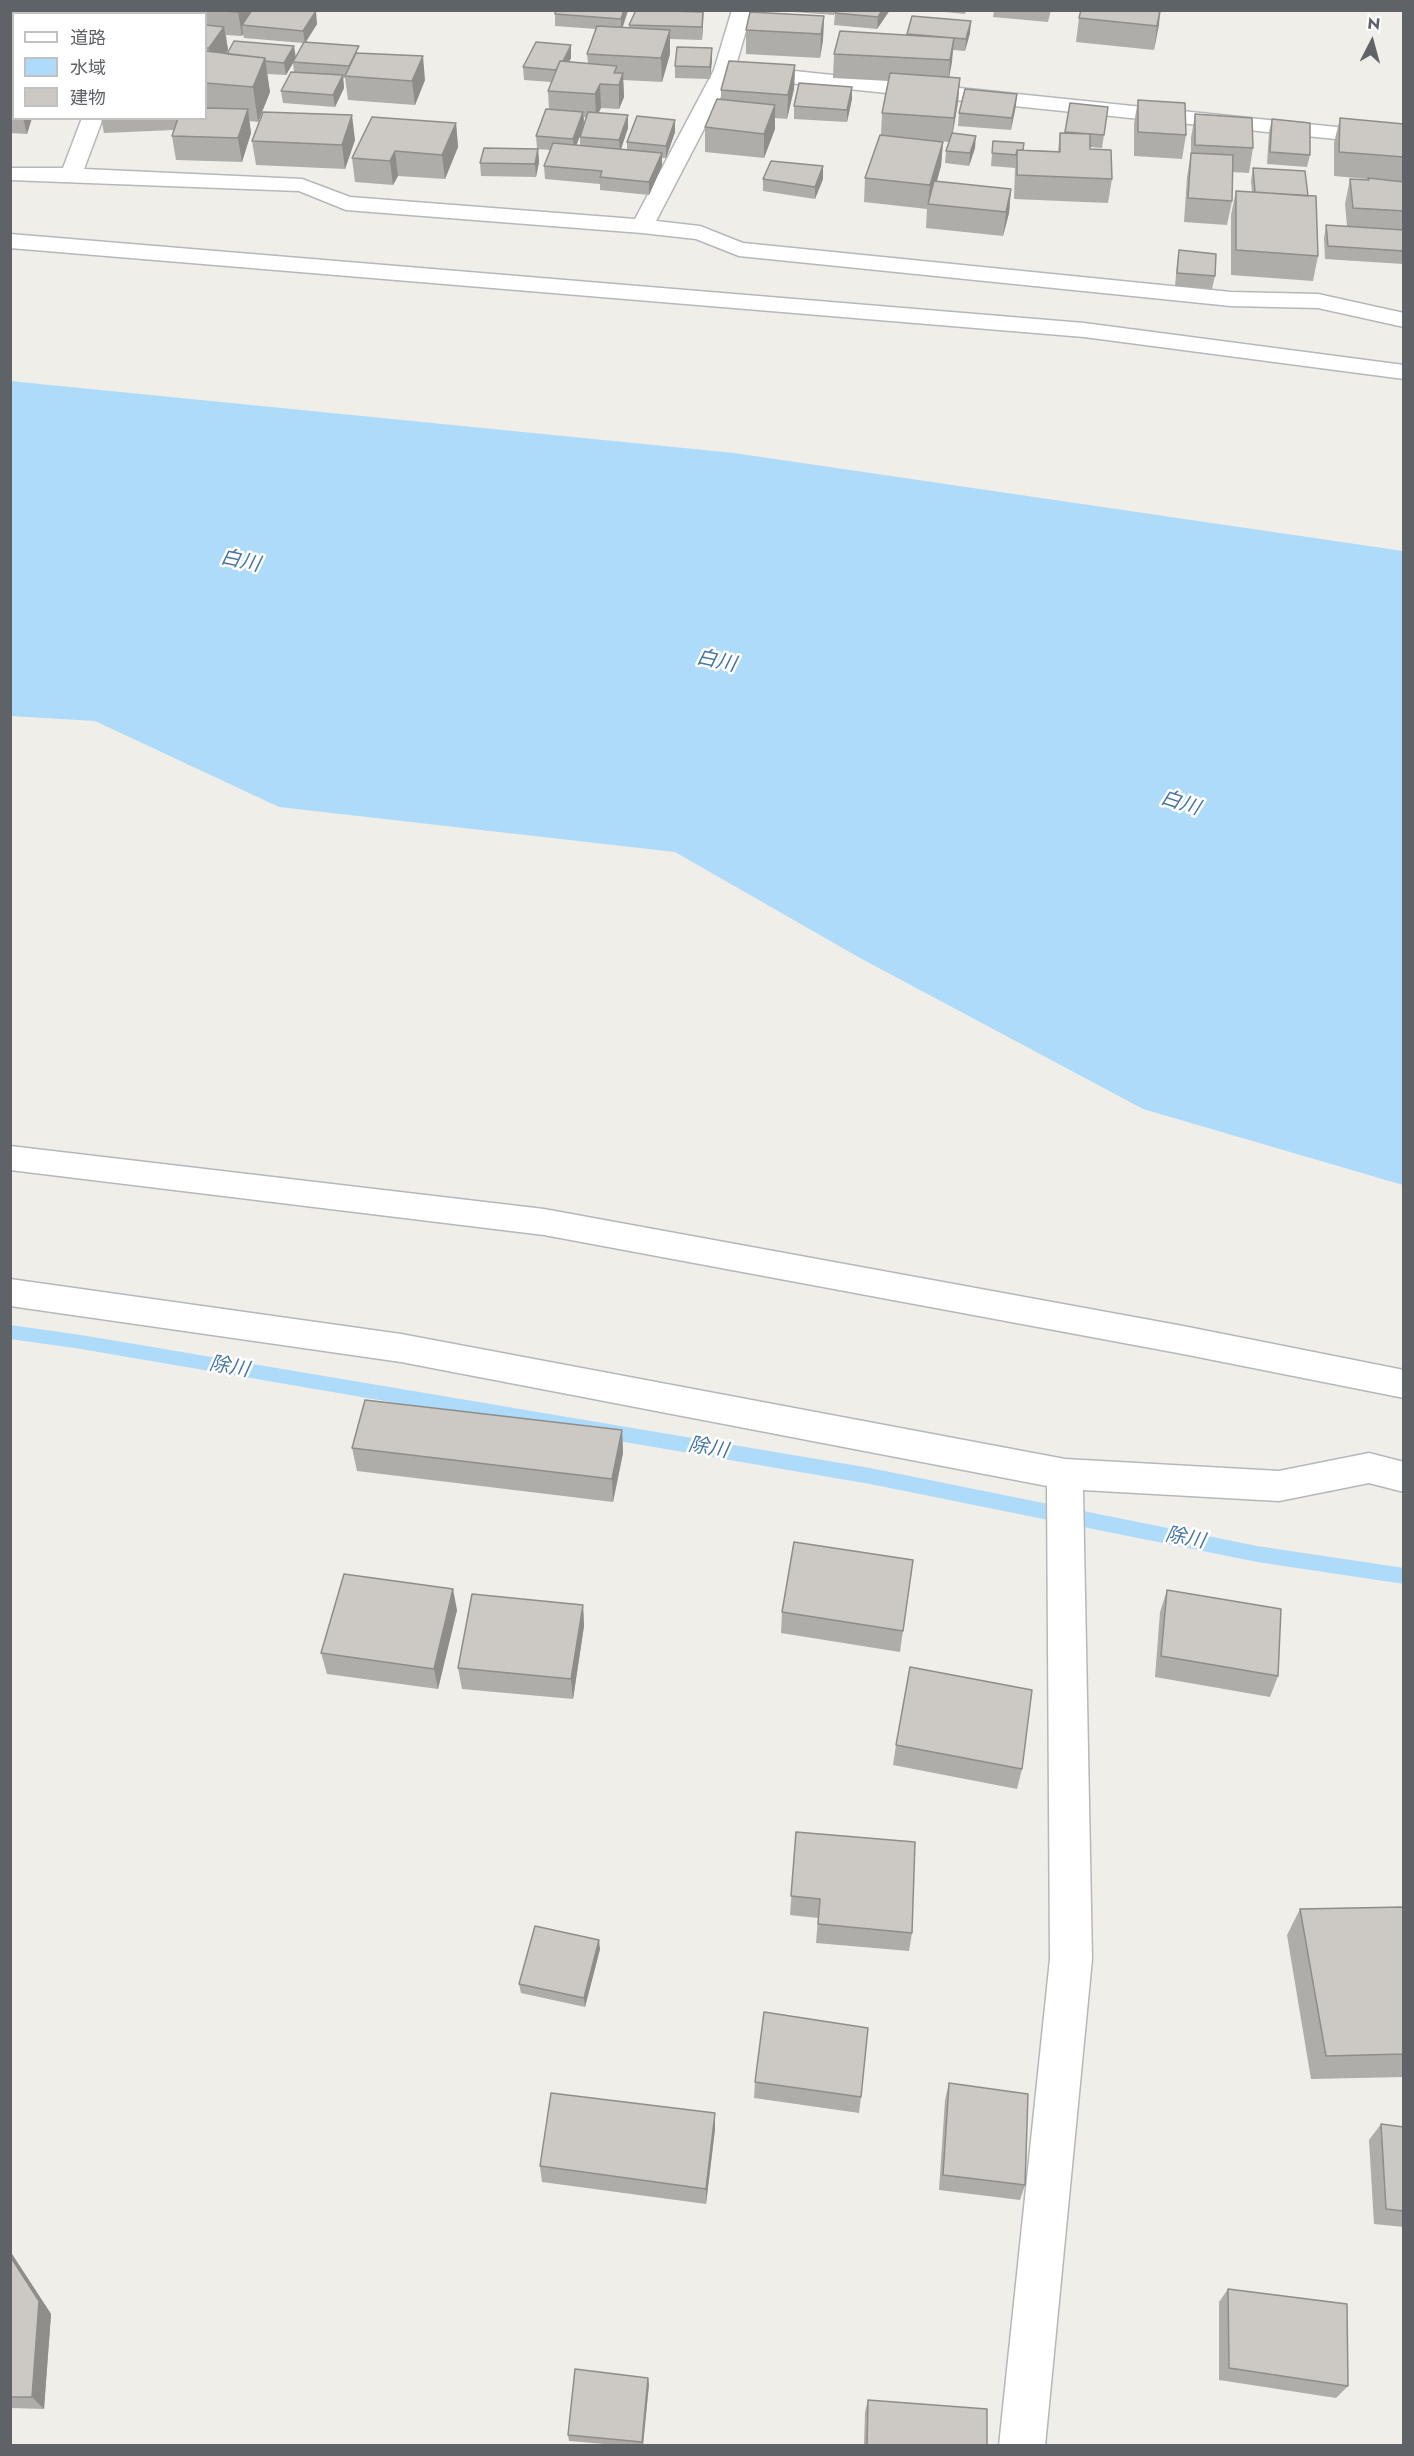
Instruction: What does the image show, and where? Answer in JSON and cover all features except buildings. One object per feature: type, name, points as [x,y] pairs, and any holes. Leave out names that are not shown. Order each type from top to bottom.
[{"type":"street","points":[[642,226],[724,70],[742,10]]},
{"type":"street","points":[[724,70],[1404,140]]},
{"type":"street","points":[[76,175],[73,171],[92,120]]},
{"type":"street","points":[[10,174],[302,185],[346,203],[642,226],[700,233],[739,249],[1231,299],[1318,301],[1404,320]]},
{"type":"street","points":[[10,241],[1084,330],[1404,372]]},
{"type":"street","points":[[10,1158],[544,1222],[1172,1338],[1404,1384]]},
{"type":"street","points":[[10,1292],[401,1348],[1065,1474],[1279,1486],[1369,1468],[1404,1477]]},
{"type":"street","points":[[1023,2445],[1071,1959],[1065,1474]]},
{"type":"water","name":"白川","points":[[10,381],[734,453],[1403,551],[1403,1185],[1143,1109],[860,958],[675,852],[279,807],[95,721],[11,716]]},
{"type":"waterway","name":"除川","points":[[10,1332],[81,1342],[870,1476],[1257,1554],[1404,1576]]}]
